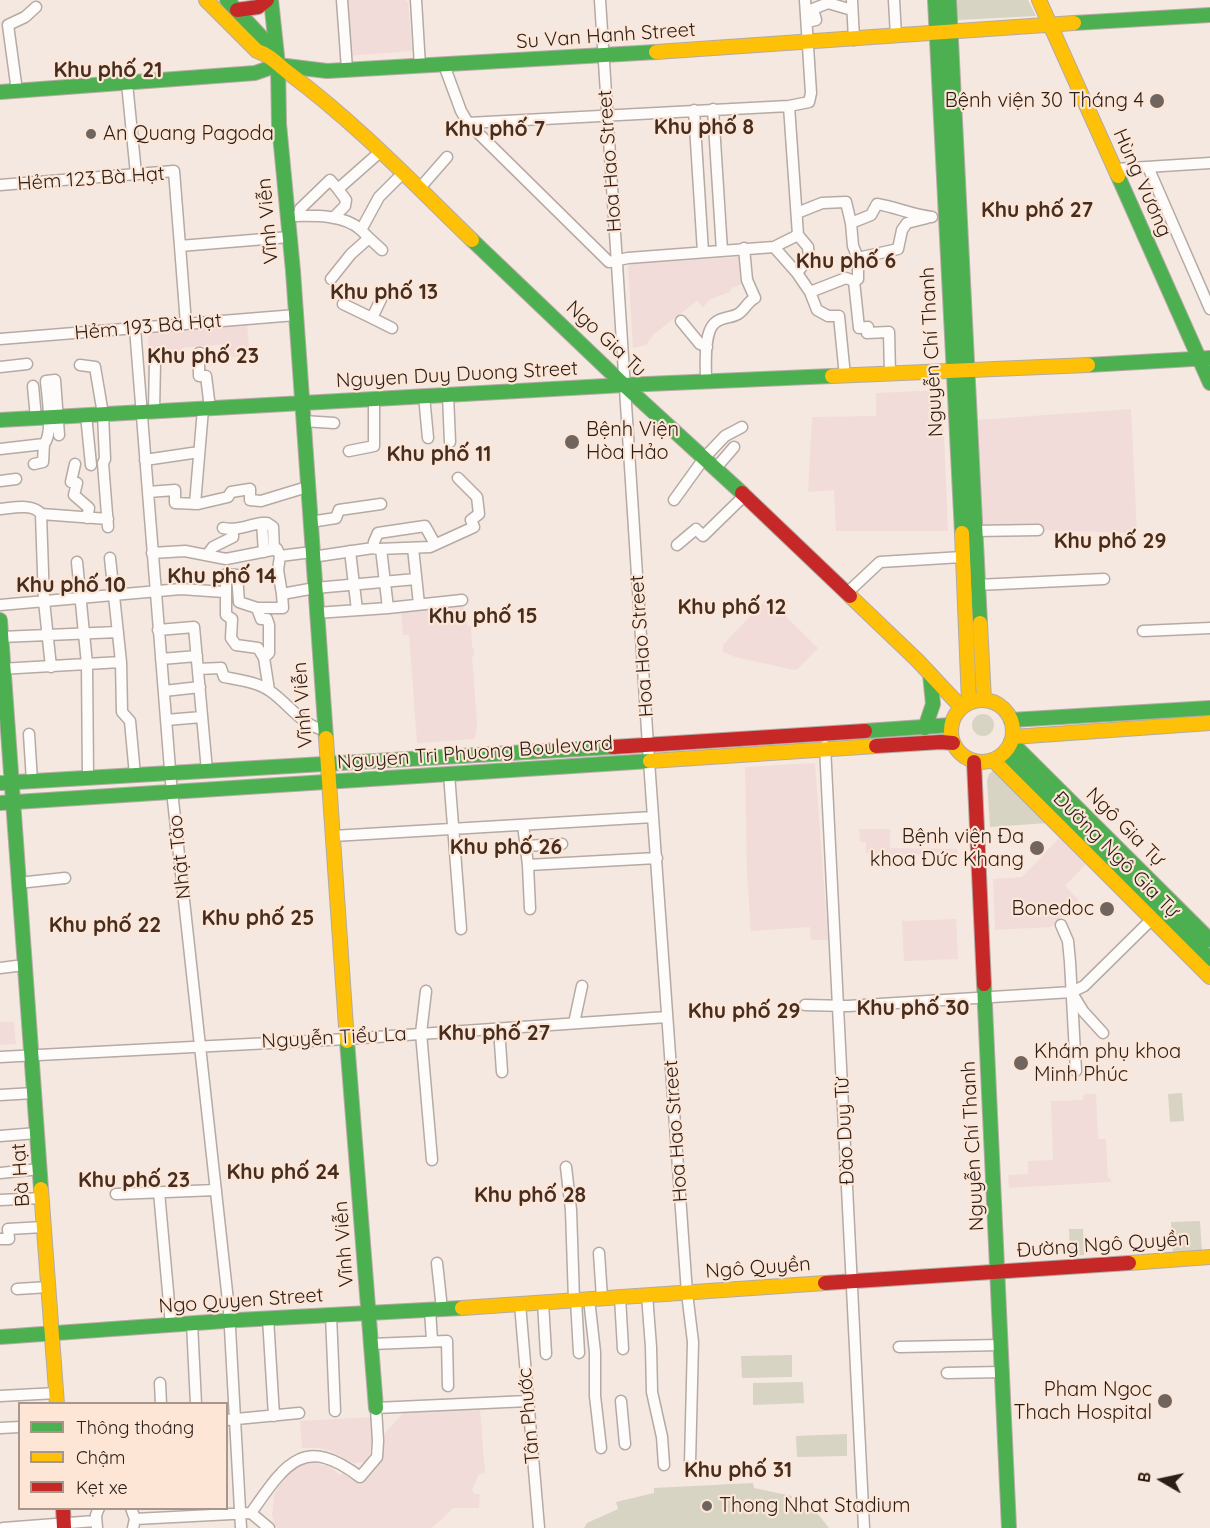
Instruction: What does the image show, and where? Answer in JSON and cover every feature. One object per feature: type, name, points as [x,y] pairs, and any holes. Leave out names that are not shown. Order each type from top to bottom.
[{"type":"main road","points":[[206,0],[257,51],[268,54]]},
{"type":"main road","name":"Ngo Gia Tu","points":[[227,0],[266,42],[268,54],[278,65],[328,102],[624,385],[705,457],[965,705]]},
{"type":"main road","points":[[237,10],[260,7],[269,0]]},
{"type":"main road","name":"Vĩnh Viễn","points":[[269,0],[278,65],[279,124],[294,216],[289,237],[376,1408]]},
{"type":"main road","name":"Nguyễn Chí Thanh","points":[[935,0],[938,216],[959,371],[974,531],[984,700]]},
{"type":"main road","name":"Nguyễn Chí Thanh","points":[[949,0],[962,557],[969,684],[965,705]]},
{"type":"main road","name":"Hùng Vương","points":[[1039,0],[1114,169],[1204,358],[1210,383]]},
{"type":"main road","name":"Su Van Hanh Street","points":[[278,65],[327,71],[444,65],[1210,15]]},
{"type":"main road","points":[[0,92],[255,73],[278,65]]},
{"type":"main road","name":"Nguyen Duy Duong Street","points":[[0,420],[624,385],[1204,358]]},
{"type":"main road","name":"Bà Hạt","points":[[0,620],[6,802],[18,883],[57,1398]]},
{"type":"main road","points":[[925,728],[933,704],[930,674]]},
{"type":"main road","points":[[1006,748],[1011,720],[1000,706],[984,700],[965,705],[957,712],[951,725],[953,743],[961,755],[974,762],[1006,748],[1210,723]]},
{"type":"main road","points":[[1011,720],[1210,708]]},
{"type":"main road","name":"Nguyen Tri Phuong Boulevard","points":[[6,783],[951,725]]},
{"type":"main road","name":"Nguyen Tri Phuong Boulevard","points":[[6,802],[953,743]]},
{"type":"main road","name":"Ngô Gia Tự","points":[[1006,748],[1157,915],[1177,917],[1210,940]]},
{"type":"main road","name":"Ngô Gia Tự","points":[[1006,748],[1177,917],[1210,959]]},
{"type":"main road","points":[[448,756],[449,774]]},
{"type":"main road","name":"Nguyễn Chí Thanh","points":[[974,762],[1009,1528]]},
{"type":"main road","name":"Đường Ngô Gia Tự","points":[[1157,915],[1210,977]]},
{"type":"main road","name":"Đường Ngô Quyền","points":[[998,1271],[1210,1257]]},
{"type":"main road","name":"Ngô Quyền","points":[[520,1304],[998,1271]]},
{"type":"main road","name":"Ngo Quyen Street","points":[[0,1337],[268,1318],[520,1304]]},
{"type":"main road","points":[[63,1510],[64,1526]]},
{"type":"street","points":[[342,0],[347,69]]},
{"type":"street","points":[[416,0],[420,66]]},
{"type":"street","name":"Hoa Hao Street","points":[[600,0],[649,761],[687,1293],[693,1342],[690,1463]]},
{"type":"street","points":[[468,123],[789,106],[809,102],[812,93],[805,0]]},
{"type":"street","points":[[894,0],[896,36]]},
{"type":"street","points":[[807,22],[816,20],[813,9],[828,3],[852,5],[854,40]]},
{"type":"street","points":[[16,92],[4,24],[25,18],[36,7]]},
{"type":"street","points":[[444,65],[461,111],[468,123],[609,262],[628,258],[774,247],[798,235]]},
{"type":"street","points":[[127,83],[136,174]]},
{"type":"street","points":[[789,106],[798,235],[808,247],[809,257],[797,273]]},
{"type":"street","points":[[713,109],[722,251]]},
{"type":"street","points":[[694,110],[703,252]]},
{"type":"street","points":[[338,189],[380,152]]},
{"type":"street","points":[[419,189],[447,157]]},
{"type":"street","points":[[1114,169],[1210,163]]},
{"type":"street","name":"Hùng Vương","points":[[1148,167],[1210,309]]},
{"type":"street","name":"Hẻm 123 Bà Hạt","points":[[0,185],[174,171],[180,246]]},
{"type":"street","points":[[331,279],[365,234],[379,197],[403,173]]},
{"type":"street","points":[[294,216],[330,180],[346,200],[345,206],[333,218]]},
{"type":"street","points":[[797,213],[822,203],[846,202],[853,246],[858,258],[858,279],[854,281]]},
{"type":"street","points":[[851,223],[871,215],[877,204],[895,207],[901,211],[938,216]]},
{"type":"street","points":[[294,216],[333,218],[356,225],[382,250]]},
{"type":"street","points":[[858,258],[898,249],[902,230],[908,223],[938,216]]},
{"type":"street","points":[[186,324],[180,246],[289,237]]},
{"type":"street","points":[[774,247],[810,292],[817,310],[828,316],[839,316],[845,376]]},
{"type":"street","points":[[706,381],[710,326],[718,320],[740,314],[749,301],[755,298],[747,280],[744,248]]},
{"type":"street","points":[[810,292],[846,278],[854,281]]},
{"type":"street","points":[[854,281],[859,328],[868,327],[867,333],[889,332],[890,374]]},
{"type":"street","points":[[372,318],[383,295]]},
{"type":"street","points":[[343,304],[393,328]]},
{"type":"street","name":"Hẻm 193 Bà Hạt","points":[[0,339],[296,315]]},
{"type":"street","points":[[681,321],[700,344],[707,347]]},
{"type":"street","name":"Nhật Tảo","points":[[135,328],[148,412],[145,460],[171,773],[230,1321],[231,1419],[246,1513],[241,1528]]},
{"type":"street","points":[[195,504],[199,452],[206,408],[206,376],[199,376],[199,353],[201,353]]},
{"type":"street","points":[[148,412],[156,362]]},
{"type":"street","points":[[0,367],[27,364]]},
{"type":"street","points":[[41,514],[87,518],[108,523],[104,467],[104,414],[95,367],[80,365]]},
{"type":"street","points":[[34,464],[43,462],[44,444],[48,440],[48,417],[56,380],[51,380]]},
{"type":"street","points":[[33,386],[59,435]]},
{"type":"street","points":[[448,395],[450,442]]},
{"type":"street","points":[[424,396],[428,438]]},
{"type":"street","points":[[349,451],[374,446],[374,399]]},
{"type":"street","points":[[86,415],[91,465]]},
{"type":"street","points":[[303,421],[334,423]]},
{"type":"street","points":[[674,500],[705,457],[725,436],[742,427]]},
{"type":"street","points":[[0,449],[44,444]]},
{"type":"street","points":[[716,468],[734,447]]},
{"type":"street","points":[[145,460],[199,452]]},
{"type":"street","points":[[87,518],[88,508],[74,495],[77,483],[71,482],[72,464],[104,467]]},
{"type":"street","points":[[152,553],[185,551],[226,558],[272,552],[312,554],[377,548],[430,547],[474,527],[471,520],[479,514],[477,497],[458,478]]},
{"type":"street","points":[[0,481],[16,479]]},
{"type":"street","points":[[148,492],[175,490],[175,503],[195,504],[228,497],[231,492],[250,489],[250,500],[261,501],[308,487]]},
{"type":"street","points":[[677,546],[696,529],[703,536],[745,495]]},
{"type":"street","points":[[310,522],[336,518],[339,510],[381,504]]},
{"type":"street","points":[[0,509],[33,507],[41,514],[44,601],[51,667]]},
{"type":"street","points":[[207,555],[213,547],[233,537],[228,529],[262,523],[273,527],[272,552],[278,570],[283,608],[257,608],[239,602],[237,575],[226,574],[224,592],[226,615],[232,618],[231,638],[236,645],[258,648],[264,658],[270,690]]},
{"type":"street","points":[[388,608],[385,582],[374,542],[378,533],[425,526],[435,544]]},
{"type":"street","points":[[974,531],[1038,530]]},
{"type":"street","points":[[413,548],[419,604]]},
{"type":"street","points":[[350,551],[357,610]]},
{"type":"street","points":[[847,593],[880,562],[962,557]]},
{"type":"street","points":[[110,558],[121,662],[122,712],[130,721],[135,775]]},
{"type":"street","points":[[77,562],[87,664],[88,778]]},
{"type":"street","points":[[282,594],[315,588],[416,579]]},
{"type":"street","points":[[977,585],[1104,579]]},
{"type":"street","points":[[0,605],[181,590],[224,592]]},
{"type":"street","points":[[316,613],[462,600]]},
{"type":"street","points":[[257,608],[261,619],[267,619],[270,625],[269,653],[264,658]]},
{"type":"street","points":[[158,630],[194,627],[207,771]]},
{"type":"street","points":[[1143,631],[1210,628]]},
{"type":"street","points":[[1,637],[118,632]]},
{"type":"street","points":[[161,659],[197,656]]},
{"type":"street","points":[[2,669],[121,662]]},
{"type":"street","points":[[198,669],[221,668],[224,677],[256,684],[270,690],[308,724],[324,730]]},
{"type":"street","points":[[164,691],[200,687]]},
{"type":"street","points":[[166,720],[202,717]]},
{"type":"street","points":[[29,734],[32,781]]},
{"type":"street","name":"Đào Duy Từ","points":[[825,734],[864,1528]]},
{"type":"street","points":[[449,774],[461,929]]},
{"type":"street","points":[[333,836],[653,817]]},
{"type":"street","points":[[523,825],[530,909]]},
{"type":"street","points":[[525,846],[562,844]]},
{"type":"street","points":[[528,865],[657,858]]},
{"type":"street","points":[[18,883],[65,878]]},
{"type":"street","points":[[805,1005],[839,1006],[1072,992],[1084,986],[1157,915]]},
{"type":"street","points":[[1061,925],[1068,941],[1076,1071]]},
{"type":"street","points":[[0,968],[24,965]]},
{"type":"street","points":[[574,1023],[582,986]]},
{"type":"street","points":[[426,991],[421,1033],[432,1160]]},
{"type":"street","points":[[1072,992],[1080,1008],[1103,1033]]},
{"type":"street","name":"Nguyễn Tiểu La","points":[[0,1057],[347,1039],[667,1017]]},
{"type":"street","points":[[499,1028],[502,1072]]},
{"type":"street","points":[[0,1095],[34,1093]]},
{"type":"street","points":[[0,1136],[37,1133]]},
{"type":"street","points":[[566,1167],[585,1300],[595,1352],[595,1396],[601,1448]]},
{"type":"street","points":[[0,1173],[40,1169]]},
{"type":"street","points":[[116,1194],[216,1190]]},
{"type":"street","points":[[159,1192],[171,1325]]},
{"type":"street","points":[[0,1200],[42,1197]]},
{"type":"street","points":[[0,1239],[9,1239],[8,1229],[44,1227]]},
{"type":"street","points":[[579,1353],[585,1300],[598,1253]]},
{"type":"street","points":[[432,1341],[436,1309],[437,1263]]},
{"type":"street","points":[[17,1289],[49,1287]]},
{"type":"street","points":[[646,1295],[653,1399],[662,1437],[664,1465]]},
{"type":"street","points":[[620,1297],[623,1349]]},
{"type":"street","points":[[543,1302],[546,1354]]},
{"type":"street","name":"Tân Phước","points":[[520,1304],[539,1528]]},
{"type":"street","points":[[330,1315],[335,1411]]},
{"type":"street","points":[[268,1318],[274,1416]]},
{"type":"street","points":[[192,1323],[196,1402]]},
{"type":"street","points":[[371,1344],[447,1341],[448,1386]]},
{"type":"street","points":[[899,1347],[1001,1345]]},
{"type":"street","points":[[947,1373],[1003,1372]]},
{"type":"street","points":[[160,1383],[161,1402]]},
{"type":"street","points":[[0,1396],[57,1398]]},
{"type":"street","points":[[246,1513],[287,1466],[299,1459],[316,1457],[337,1461],[360,1477],[377,1457],[376,1408],[528,1401]]},
{"type":"street","points":[[621,1401],[625,1444]]},
{"type":"street","points":[[231,1419],[299,1413]]},
{"type":"street","points":[[0,1428],[18,1426]]},
{"type":"street","points":[[3,1528],[96,1525],[99,1510]]},
{"type":"street","points":[[133,1519],[164,1513],[246,1513],[269,1528]]},
{"type":"shaded area","points":[[344,0],[405,0],[408,2],[412,51],[348,56]]},
{"type":"shaded area","points":[[956,0],[1028,0],[1036,16],[957,20]]},
{"type":"shaded area","points":[[739,257],[743,261],[745,283],[711,299],[703,307],[697,301],[654,334],[646,345],[633,348],[628,267],[632,264]]},
{"type":"shaded area","points":[[247,324],[249,348],[244,349],[244,356],[228,358],[227,344],[182,348],[182,354],[149,356],[148,338],[151,333]]},
{"type":"shaded area","points":[[942,390],[948,531],[836,531],[834,490],[808,492],[812,417],[876,416],[876,393]]},
{"type":"shaded area","points":[[1131,409],[1137,533],[978,528],[976,420]]},
{"type":"shaded area","points":[[767,598],[818,648],[798,669],[735,657],[722,651],[724,644]]},
{"type":"shaded area","points":[[462,601],[468,626],[471,626],[472,648],[474,648],[472,656],[477,723],[475,739],[417,743],[409,635],[403,635],[401,608]]},
{"type":"shaded area","points":[[983,714],[991,717],[994,725],[991,733],[983,736],[975,733],[972,725],[975,717]]},
{"type":"shaded area","points":[[815,763],[828,940],[811,940],[810,927],[751,931],[747,874],[745,767]]},
{"type":"shaded area","points":[[994,770],[1048,823],[990,827],[987,780],[989,774]]},
{"type":"shaded area","points":[[859,829],[890,829],[890,848],[957,849],[958,854],[870,856],[870,853],[866,853],[866,842],[860,842]]},
{"type":"shaded area","points":[[1061,836],[1087,863],[1065,886],[1079,900],[1051,927],[995,930],[993,879],[1022,877]]},
{"type":"shaded area","points":[[956,919],[958,959],[904,961],[902,921]]},
{"type":"shaded area","points":[[0,1022],[14,1022],[16,1044],[0,1045]]},
{"type":"shaded area","points":[[1182,1093],[1184,1121],[1170,1122],[1168,1094]]},
{"type":"shaded area","points":[[1084,1094],[1096,1094],[1098,1139],[1106,1139],[1108,1178],[1111,1178],[1111,1182],[1009,1188],[1008,1175],[1028,1174],[1028,1161],[1053,1160],[1051,1101],[1083,1100]]},
{"type":"shaded area","points":[[1200,1221],[1202,1254],[1173,1256],[1171,1222]]},
{"type":"shaded area","points":[[1069,1229],[1083,1229],[1084,1255],[1070,1256]]},
{"type":"shaded area","points":[[792,1355],[792,1377],[742,1378],[741,1356]]},
{"type":"shaded area","points":[[803,1382],[804,1403],[753,1405],[753,1383]]},
{"type":"shaded area","points":[[480,1409],[485,1473],[479,1474],[472,1490],[474,1494],[480,1494],[479,1508],[453,1508],[432,1528],[277,1528],[275,1526],[272,1515],[274,1495],[281,1482],[294,1469],[314,1462],[324,1466],[326,1464],[340,1475],[343,1472],[360,1484],[380,1460],[384,1434],[404,1412]]},
{"type":"shaded area","points":[[373,1417],[374,1430],[368,1462],[354,1463],[330,1451],[319,1448],[302,1448],[300,1421]]},
{"type":"shaded area","points":[[847,1434],[847,1456],[797,1457],[796,1436]]},
{"type":"shaded area","name":"Thong Nhat Stadium","points":[[753,1483],[754,1488],[792,1496],[790,1503],[818,1514],[829,1528],[584,1528],[587,1523],[618,1509],[616,1502],[654,1493],[654,1488]]},
{"type":"traffic: fast","points":[[227,0],[266,42],[268,54]]},
{"type":"traffic: fast","points":[[271,0],[278,65],[279,124],[293,271],[326,738]]},
{"type":"traffic: fast","points":[[935,0],[962,533]]},
{"type":"traffic: fast","points":[[949,0],[980,623]]},
{"type":"traffic: fast","points":[[1074,23],[1210,15]]},
{"type":"traffic: fast","points":[[0,92],[255,73],[278,65],[327,71],[656,52]]},
{"type":"traffic: fast","points":[[1118,176],[1210,383]]},
{"type":"traffic: fast","points":[[472,240],[624,385],[742,493]]},
{"type":"traffic: fast","points":[[1088,365],[1210,358]]},
{"type":"traffic: fast","points":[[0,420],[624,385],[832,376]]},
{"type":"traffic: fast","points":[[0,620],[41,1189]]},
{"type":"traffic: fast","points":[[925,728],[933,704],[930,674]]},
{"type":"traffic: fast","points":[[1011,720],[1210,708]]},
{"type":"traffic: fast","points":[[865,731],[951,725]]},
{"type":"traffic: fast","points":[[1011,742],[1210,940]]},
{"type":"traffic: fast","points":[[0,783],[613,747]]},
{"type":"traffic: fast","points":[[1005,753],[1210,959]]},
{"type":"traffic: fast","points":[[0,803],[650,761]]},
{"type":"traffic: fast","points":[[984,984],[1009,1528]]},
{"type":"traffic: fast","points":[[347,1041],[376,1408]]},
{"type":"traffic: fast","points":[[0,1337],[238,1320],[462,1308]]},
{"type":"traffic: slow","points":[[206,0],[257,51],[275,61],[361,133],[472,240]]},
{"type":"traffic: slow","points":[[1039,0],[1118,176]]},
{"type":"traffic: slow","points":[[656,52],[1074,23]]},
{"type":"traffic: slow","points":[[832,376],[1088,365]]},
{"type":"traffic: slow","points":[[962,533],[969,703]]},
{"type":"traffic: slow","points":[[850,596],[917,660],[961,707]]},
{"type":"traffic: slow","points":[[980,623],[984,700]]},
{"type":"traffic: slow","points":[[976,700],[988,700],[1004,709],[1011,719],[1013,731],[1011,743],[1004,753],[988,762],[976,762],[965,757],[956,748],[951,737],[951,725],[956,714],[965,705],[976,700]]},
{"type":"traffic: slow","points":[[1013,737],[1210,723]]},
{"type":"traffic: slow","points":[[326,738],[347,1041]]},
{"type":"traffic: slow","points":[[650,761],[876,746]]},
{"type":"traffic: slow","points":[[994,761],[1210,977]]},
{"type":"traffic: slow","points":[[41,1189],[57,1402]]},
{"type":"traffic: slow","points":[[1129,1263],[1210,1257]]},
{"type":"traffic: slow","points":[[462,1308],[825,1283]]},
{"type":"traffic: jam","points":[[237,10],[258,7],[267,0]]},
{"type":"traffic: jam","points":[[742,493],[850,596]]},
{"type":"traffic: jam","points":[[613,747],[865,731]]},
{"type":"traffic: jam","points":[[876,746],[953,743]]},
{"type":"traffic: jam","points":[[974,762],[984,984]]},
{"type":"traffic: jam","points":[[825,1283],[1129,1263]]},
{"type":"traffic: jam","points":[[63,1510],[64,1528]]},
{"type":"place","name":"Bệnh viện 30 Tháng 4","points":[[1157,101]]},
{"type":"place","name":"An Quang Pagoda","points":[[91,134]]},
{"type":"place","name":"Bệnh Viện Hòa Hảo","points":[[572,442]]},
{"type":"place","name":"Bệnh viện Đa khoa Đức Khang","points":[[1037,848]]},
{"type":"place","name":"Bonedoc","points":[[1107,909]]},
{"type":"place","name":"Khám phụ khoa Minh Phúc","points":[[1021,1063]]},
{"type":"place","name":"Pham Ngoc Thach Hospital","points":[[1165,1401]]},
{"type":"place","name":"Thong Nhat Stadium","points":[[707,1506]]},
{"type":"district","name":"Khu phố 21","points":[[108,71]]},
{"type":"district","name":"Khu phố 8","points":[[704,128]]},
{"type":"district","name":"Khu phố 7","points":[[495,130]]},
{"type":"district","name":"Khu phố 27","points":[[1037,211]]},
{"type":"district","name":"Khu phố 6","points":[[846,262]]},
{"type":"district","name":"Khu phố 13","points":[[384,293]]},
{"type":"district","name":"Khu phố 23","points":[[203,357]]},
{"type":"district","name":"Khu phố 11","points":[[439,455]]},
{"type":"district","name":"Khu phố 29","points":[[1110,542]]},
{"type":"district","name":"Khu phố 14","points":[[222,577]]},
{"type":"district","name":"Khu phố 10","points":[[71,586]]},
{"type":"district","name":"Khu phố 12","points":[[732,608]]},
{"type":"district","name":"Khu phố 15","points":[[483,617]]},
{"type":"district","name":"Khu phố 26","points":[[506,848]]},
{"type":"district","name":"Khu phố 25","points":[[258,919]]},
{"type":"district","name":"Khu phố 22","points":[[105,926]]},
{"type":"district","name":"Khu phố 30","points":[[913,1009]]},
{"type":"district","name":"Khu phố 29","points":[[744,1012]]},
{"type":"district","name":"Khu phố 27","points":[[494,1034]]},
{"type":"district","name":"Khu phố 24","points":[[283,1173]]},
{"type":"district","name":"Khu phố 23","points":[[134,1181]]},
{"type":"district","name":"Khu phố 28","points":[[530,1196]]},
{"type":"district","name":"Khu phố 31","points":[[738,1471]]}]
